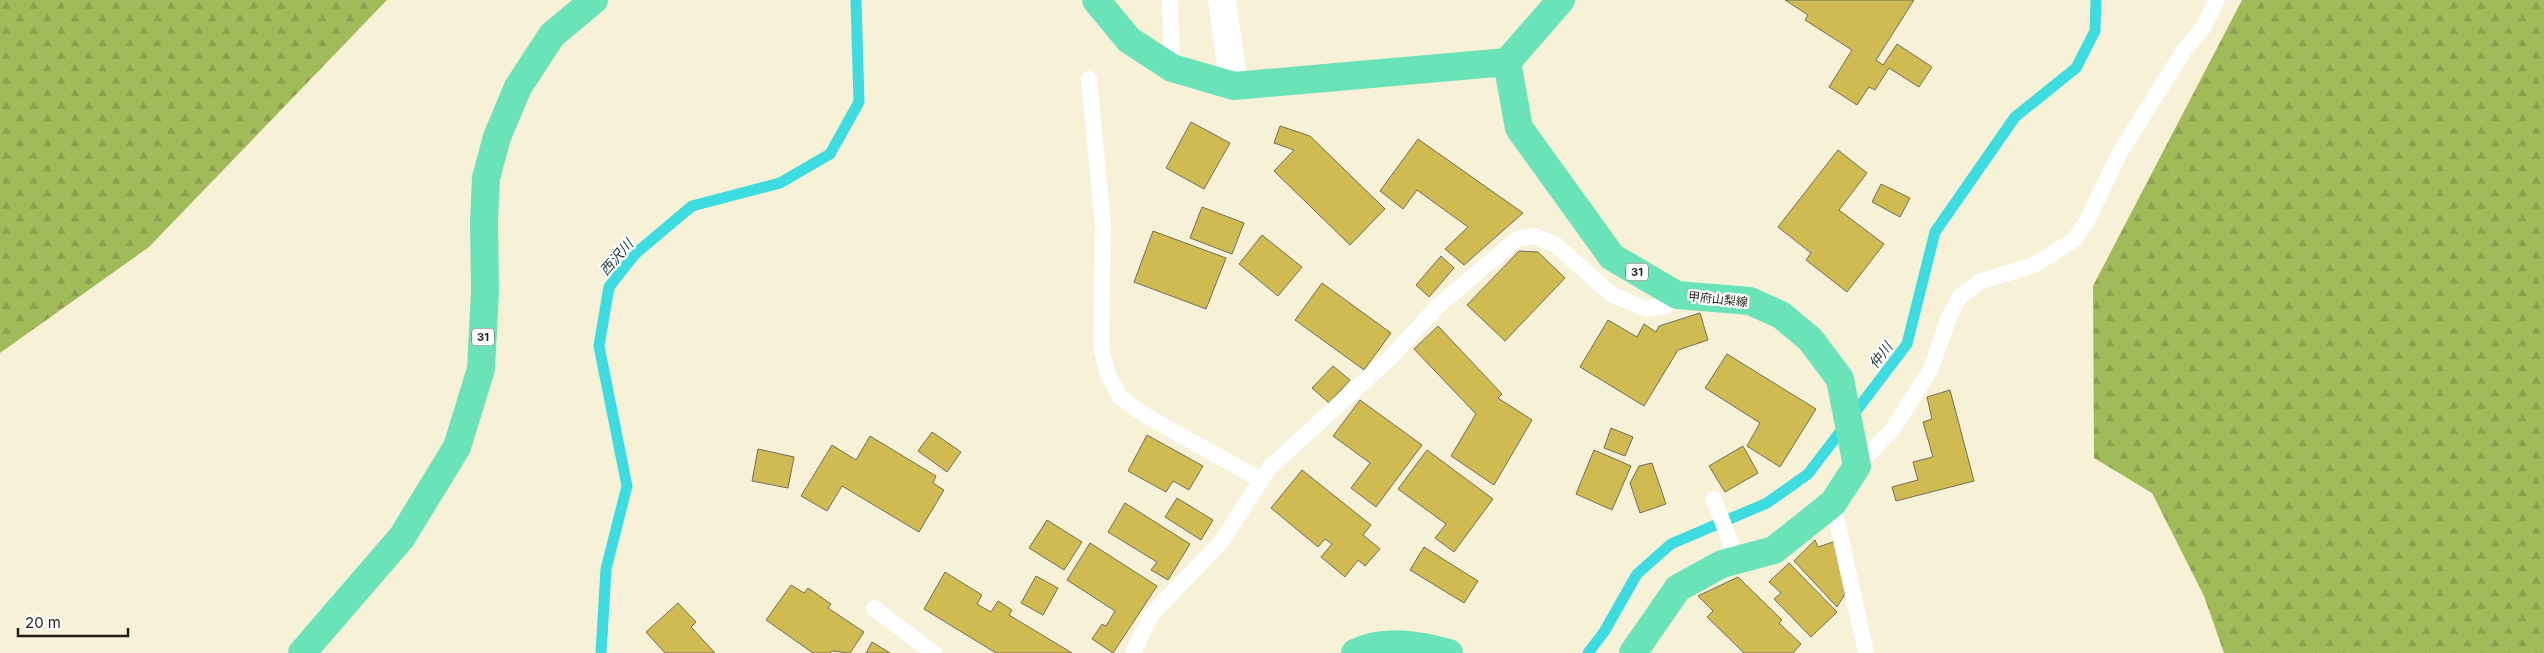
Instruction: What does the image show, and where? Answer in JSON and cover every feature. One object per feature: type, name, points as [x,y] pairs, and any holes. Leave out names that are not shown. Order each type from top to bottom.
[{"type":"main road","name":"31","points":[[302,653],[402,537],[457,447],[481,369],[485,291],[484,222],[486,178],[498,137],[518,86],[552,35],[594,0]]},
{"type":"main road","points":[[1096,0],[1129,40],[1172,68],[1234,86],[1507,62],[1561,0]]},
{"type":"main road","name":"甲府山梨線","points":[[1507,62],[1519,128],[1612,257],[1677,294],[1750,301],[1781,315],[1810,339],[1840,379],[1855,458]]},
{"type":"main road","points":[[1633,653],[1678,588],[1722,564],[1734,553],[1774,550],[1833,504],[1855,458]]},
{"type":"main road","points":[[1356,653],[1391,644],[1430,648],[1449,653]]},
{"type":"street","points":[[1222,0],[1234,86]]},
{"type":"lane","points":[[1170,0],[1172,68]]},
{"type":"lane","points":[[1855,458],[1892,430],[1932,369],[1948,317],[1960,297],[1979,282],[2034,265],[2075,239],[2087,221],[2119,154],[2185,49],[2202,28],[2216,0]]},
{"type":"lane","points":[[1089,79],[1102,226],[1101,347],[1107,372],[1120,397],[1148,417],[1261,480]]},
{"type":"lane","points":[[1133,653],[1151,615],[1221,542],[1269,468],[1391,357],[1439,305],[1517,239],[1535,236],[1556,245],[1611,294],[1646,309],[1666,306],[1677,294]]},
{"type":"lane","points":[[1714,499],[1734,553]]},
{"type":"lane","points":[[1833,504],[1866,653]]},
{"type":"lane","points":[[874,608],[934,653]]},
{"type":"green space","points":[[0,0],[387,0],[149,247],[0,353]]},
{"type":"green space","points":[[2242,0],[2544,0],[2544,653],[2224,653],[2204,596],[2152,493],[2094,458],[2093,286]]},
{"type":"building","points":[[1785,0],[1914,0],[1876,60],[1883,65],[1897,44],[1932,67],[1919,87],[1889,68],[1875,90],[1869,87],[1857,105],[1829,87],[1852,50],[1805,20],[1808,15]]},
{"type":"building","points":[[1191,122],[1230,143],[1204,189],[1166,168]]},
{"type":"building","points":[[1280,126],[1310,136],[1385,209],[1350,245],[1274,171],[1294,150],[1274,143]]},
{"type":"building","points":[[1418,139],[1523,213],[1464,265],[1445,249],[1468,227],[1417,190],[1403,209],[1380,191]]},
{"type":"building","points":[[1838,150],[1867,173],[1839,210],[1884,244],[1847,292],[1806,260],[1811,253],[1778,227]]},
{"type":"building","points":[[1881,184],[1910,198],[1900,217],[1872,202]]},
{"type":"building","points":[[1202,207],[1244,223],[1232,254],[1190,238]]},
{"type":"building","points":[[1153,231],[1226,258],[1206,309],[1134,282]]},
{"type":"building","points":[[1262,235],[1302,267],[1278,296],[1239,264]]},
{"type":"building","points":[[1519,251],[1538,252],[1565,278],[1505,341],[1467,305]]},
{"type":"building","points":[[1441,256],[1454,268],[1429,297],[1416,285]]},
{"type":"building","points":[[1322,283],[1391,333],[1364,370],[1295,320]]},
{"type":"building","points":[[1700,313],[1708,340],[1678,350],[1644,406],[1580,367],[1608,320],[1637,337],[1644,324],[1656,332],[1659,326]]},
{"type":"building","points":[[1438,326],[1502,394],[1498,398],[1532,420],[1494,485],[1451,456],[1476,414],[1414,349]]},
{"type":"building","points":[[1727,354],[1816,409],[1780,467],[1747,446],[1760,423],[1705,388]]},
{"type":"building","points":[[1333,366],[1350,380],[1329,403],[1312,388]]},
{"type":"building","points":[[1950,390],[1974,481],[1896,501],[1892,487],[1918,480],[1913,462],[1933,457],[1923,422],[1932,419],[1927,397]]},
{"type":"building","points":[[1360,400],[1422,445],[1376,507],[1351,488],[1370,463],[1333,436]]},
{"type":"building","points":[[1611,428],[1633,437],[1625,456],[1604,448]]},
{"type":"building","points":[[932,432],[961,452],[947,472],[918,451]]},
{"type":"building","points":[[1147,435],[1203,466],[1189,490],[1173,481],[1166,492],[1128,471]]},
{"type":"building","points":[[870,436],[936,476],[933,483],[944,490],[919,532],[842,486],[827,511],[801,496],[832,445],[856,460]]},
{"type":"building","points":[[1743,446],[1758,473],[1725,492],[1709,466]]},
{"type":"building","points":[[758,449],[794,457],[788,488],[752,481]]},
{"type":"building","points":[[1427,450],[1493,499],[1454,552],[1435,538],[1446,524],[1398,489]]},
{"type":"building","points":[[1594,450],[1631,466],[1612,510],[1576,494]]},
{"type":"building","points":[[1652,463],[1666,504],[1640,513],[1630,483],[1639,466]]},
{"type":"building","points":[[1302,470],[1371,525],[1363,535],[1380,549],[1365,566],[1358,560],[1345,577],[1321,557],[1332,544],[1325,539],[1318,547],[1271,508]]},
{"type":"building","points":[[1177,498],[1213,520],[1201,540],[1165,517]]},
{"type":"building","points":[[1125,503],[1190,544],[1168,580],[1151,570],[1157,562],[1108,532]]},
{"type":"building","points":[[1047,520],[1082,542],[1064,570],[1029,548]]},
{"type":"building","points":[[1815,540],[1818,547],[1836,541],[1845,594],[1837,607],[1794,561]]},
{"type":"building","points":[[1090,543],[1157,586],[1113,653],[1092,639],[1102,624],[1106,626],[1115,611],[1067,580]]},
{"type":"building","points":[[1424,547],[1478,581],[1464,603],[1410,570]]},
{"type":"building","points":[[1789,563],[1837,612],[1811,637],[1774,599],[1781,593],[1769,582]]},
{"type":"building","points":[[945,572],[982,595],[977,604],[991,612],[998,601],[1012,610],[1009,615],[1072,653],[996,653],[924,609]]},
{"type":"building","points":[[1036,576],[1058,588],[1043,615],[1021,603]]},
{"type":"building","points":[[1738,577],[1782,620],[1779,623],[1801,644],[1793,653],[1744,653],[1707,617],[1713,611],[1698,596]]},
{"type":"building","points":[[791,585],[804,593],[808,588],[831,604],[828,608],[864,632],[850,653],[832,651],[830,653],[813,653],[766,620]]},
{"type":"building","points":[[678,603],[696,622],[691,627],[715,653],[665,653],[646,632]]},
{"type":"building","points":[[872,642],[890,653],[866,653]]},
{"type":"waterway","name":"西沢川","points":[[601,653],[606,569],[627,486],[599,346],[609,287],[635,254],[692,206],[780,183],[830,154],[859,102],[856,0]]},
{"type":"waterway","name":"仲川","points":[[1588,653],[1604,632],[1637,574],[1671,544],[1767,503],[1808,474],[1907,344],[1935,232],[2015,117],[2076,68],[2095,31],[2096,0]]}]
